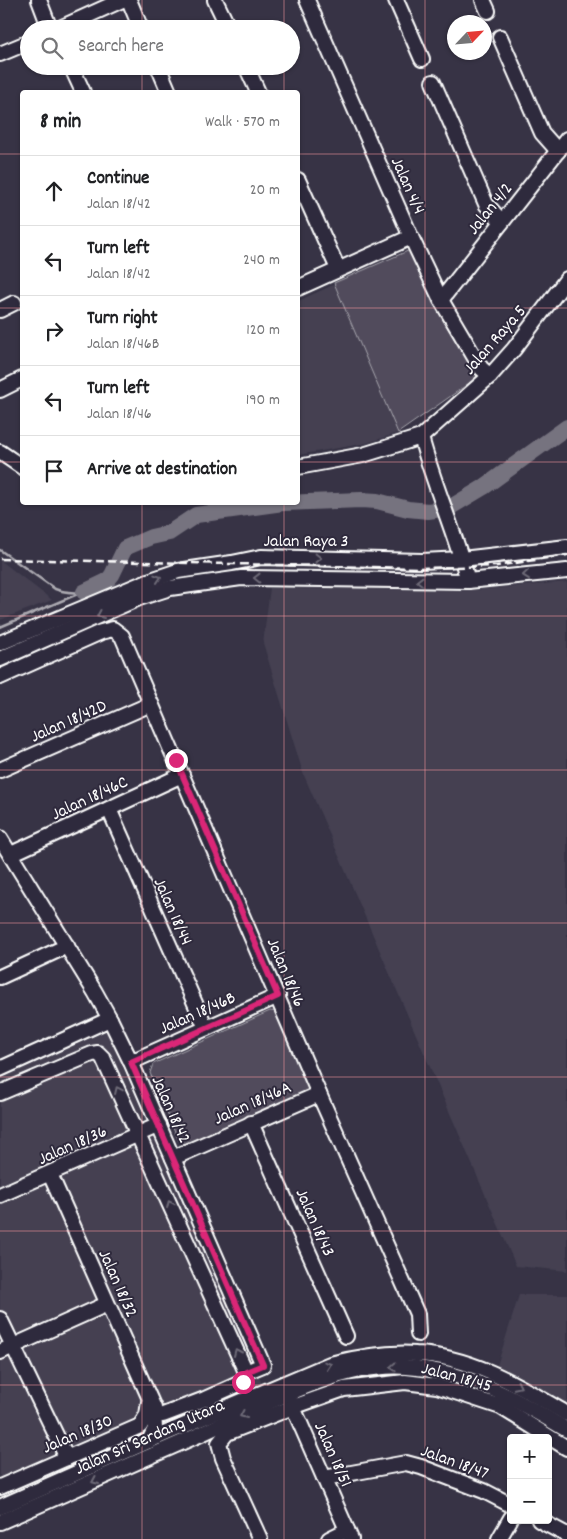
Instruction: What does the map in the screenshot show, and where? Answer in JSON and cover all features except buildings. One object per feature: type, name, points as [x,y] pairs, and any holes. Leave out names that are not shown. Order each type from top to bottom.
[{"type":"street","points":[[39,0],[47,20]]},
{"type":"street","points":[[215,0],[224,20]]},
{"type":"street","points":[[396,0],[422,59]]},
{"type":"street","points":[[78,20],[121,1],[135,20]]},
{"type":"street","name":"Jalan 4/4","points":[[312,2],[411,237],[440,300],[481,368],[490,376]]},
{"type":"street","points":[[500,37],[542,134],[558,151]]},
{"type":"street","points":[[0,54],[20,46]]},
{"type":"street","points":[[75,75],[82,90]]},
{"type":"street","points":[[162,75],[168,90]]},
{"type":"street","points":[[250,75],[257,90]]},
{"type":"street","points":[[433,82],[486,204],[502,222]]},
{"type":"street","name":"Jalan 4/2","points":[[440,300],[567,139]]},
{"type":"street","points":[[300,184],[338,269]]},
{"type":"street","points":[[300,287],[411,237]]},
{"type":"street","name":"Jalan Raya 5","points":[[421,437],[490,376],[567,279]]},
{"type":"street","points":[[0,310],[14,303]]},
{"type":"street","points":[[0,390],[20,380]]},
{"type":"street","points":[[300,467],[363,455],[421,437],[468,581]]},
{"type":"street","points":[[0,452],[20,465]]},
{"type":"street","points":[[422,560],[445,552],[452,546],[453,534]]},
{"type":"street","name":"Jalan Raya 3","points":[[0,643],[133,586],[178,571],[261,557],[462,559],[567,547]]},
{"type":"street","points":[[0,658],[139,598],[170,588],[241,578],[468,581],[567,571]]},
{"type":"street","name":"Jalan 18/46","points":[[0,677],[112,629],[122,636],[319,1094],[417,1314],[418,1334]]},
{"type":"street","name":"Jalan 18/42D","points":[[0,770],[151,704]]},
{"type":"street","name":"Jalan 18/46C","points":[[11,854],[182,776]]},
{"type":"street","name":"Jalan 18/44","points":[[109,809],[206,1028]]},
{"type":"street","name":"Jalan 18/42","points":[[0,838],[67,946],[110,1020],[131,1062],[263,1365],[246,1372]]},
{"type":"street","points":[[0,977],[67,946]]},
{"type":"street","name":"Jalan 18/46B","points":[[131,1062],[278,996]]},
{"type":"street","points":[[0,1069],[110,1020]]},
{"type":"street","points":[[0,1093],[92,1054],[98,1053],[103,1058],[246,1372],[243,1382],[205,1399],[156,1406]]},
{"type":"street","name":"Jalan 18/46A","points":[[173,1158],[319,1094]]},
{"type":"street","name":"Jalan 18/43","points":[[251,1123],[346,1336]]},
{"type":"street","name":"Jalan 18/36","points":[[0,1195],[159,1125]]},
{"type":"street","name":"Jalan 18/32","points":[[50,1174],[107,1304],[156,1406]]},
{"type":"street","points":[[6,1349],[107,1304]]},
{"type":"street","points":[[0,1319],[6,1349],[67,1458]]},
{"type":"street","name":"Jalan Sri Serdang Utara","points":[[0,1507],[179,1428],[288,1395],[330,1364],[373,1355],[419,1354],[450,1359],[481,1368],[526,1390],[567,1414]]},
{"type":"street","name":"Jalan Sri Serdang Utara","points":[[0,1522],[342,1373],[373,1368],[406,1366],[465,1377],[518,1400],[567,1430]]},
{"type":"street","name":"Jalan 18/45","points":[[260,1539],[223,1458],[219,1443],[227,1433],[288,1395],[405,1382],[437,1386],[500,1407],[567,1448]]},
{"type":"street","name":"Jalan 18/51","points":[[288,1395],[349,1535]]},
{"type":"street","points":[[156,1406],[179,1428]]},
{"type":"street","points":[[149,1441],[155,1430],[156,1406]]},
{"type":"street","name":"Jalan 18/30","points":[[0,1487],[140,1426],[156,1406]]},
{"type":"street","name":"Jalan 18/47","points":[[324,1478],[406,1463],[484,1491],[507,1503]]},
{"type":"street","points":[[499,1539],[508,1524]]},
{"type":"street","points":[[546,1524],[567,1535]]},
{"type":"street","points":[[329,1539],[349,1535]]},
{"type":"shaded area","points":[[410,250],[444,322],[478,377],[398,433],[367,443],[300,455],[300,300]]},
{"type":"shaded area","points":[[410,250],[444,322],[478,377],[398,433],[334,283]]},
{"type":"shaded area","points":[[0,560],[52,600],[0,620]]},
{"type":"shaded area","points":[[567,582],[567,1271],[516,1266],[303,773],[263,643],[270,588],[474,590]]},
{"type":"shaded area","points":[[270,1011],[281,1012],[313,1084],[311,1093],[190,1146],[179,1141],[150,1073],[153,1064]]},
{"type":"shaded area","points":[[107,1031],[262,1384],[0,1499],[0,1079]]},
{"type":"shaded area","points":[[519,1295],[567,1295],[567,1408],[496,1369]]},
{"type":"waterway","points":[[300,502],[361,500],[377,501],[408,509],[428,511],[449,508],[484,487],[567,427]]},
{"type":"waterway","points":[[84,592],[107,581],[112,575],[125,548],[151,537],[169,533],[196,515],[268,505]]},
{"type":"waterway","points":[[0,550],[55,589],[69,592],[84,592]]},
{"type":"waterway","points":[[0,627],[80,593]]},
{"type":"railway","points":[[0,559],[420,568],[496,566],[567,555]]},
{"type":"route","points":[[176,760],[278,996],[131,1062],[263,1365],[246,1372],[243,1382]]}]
